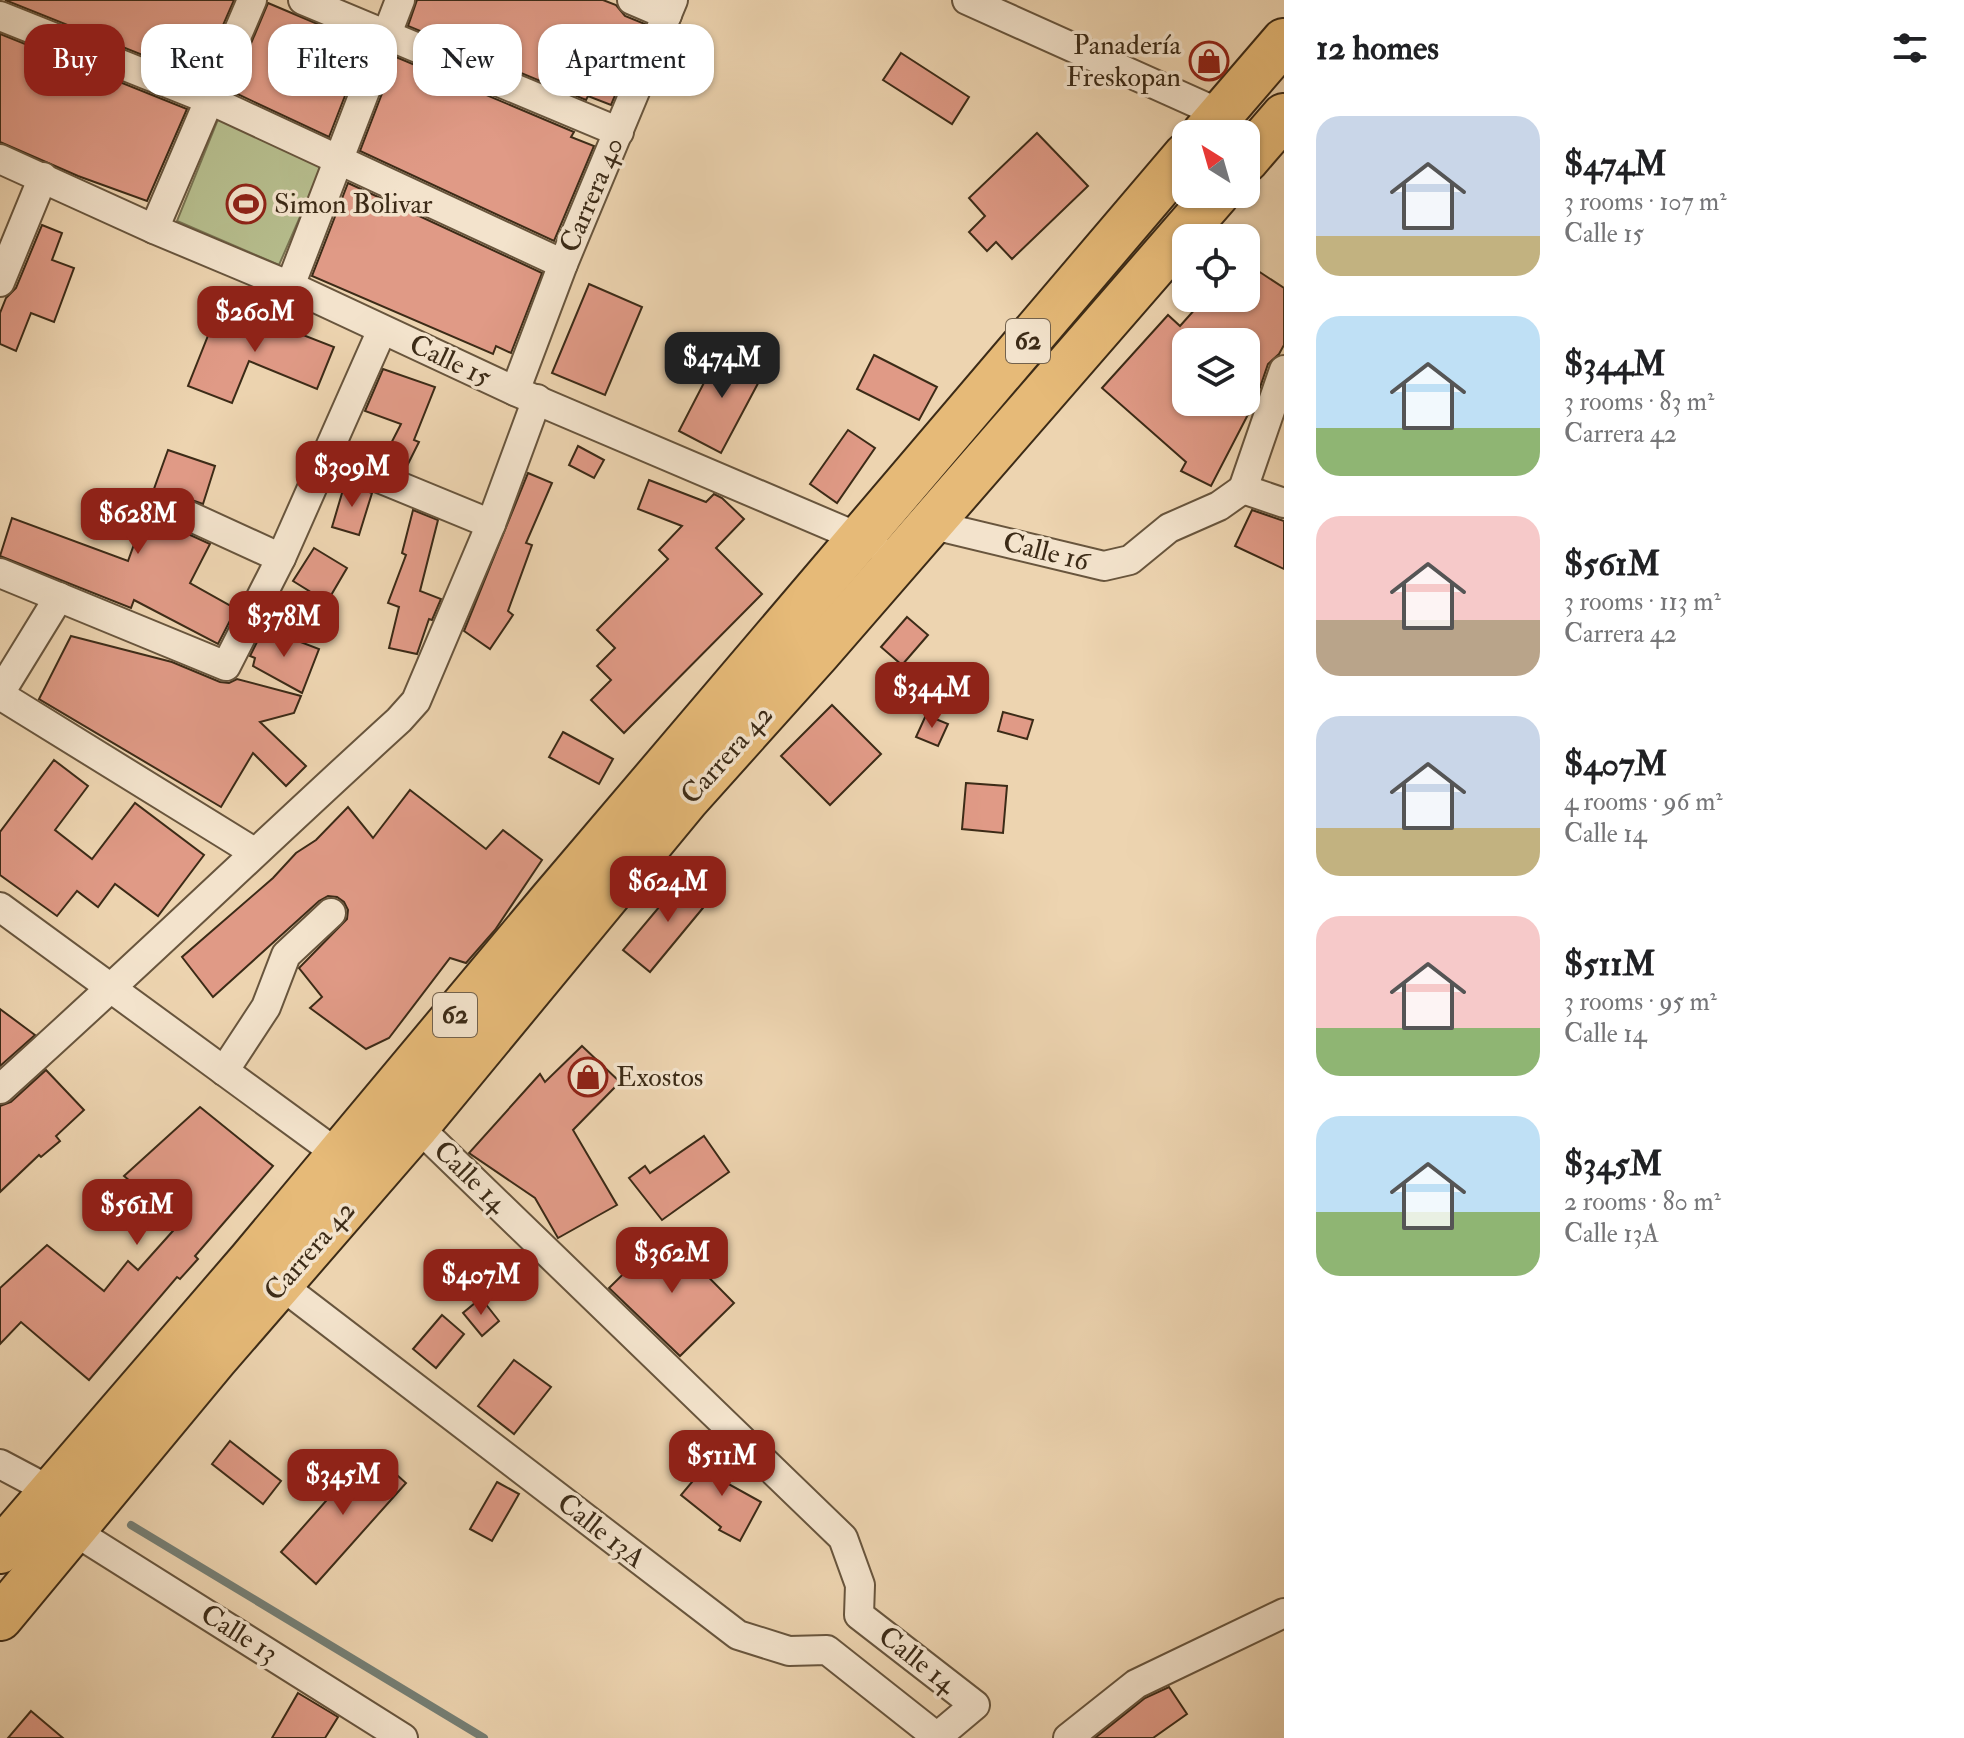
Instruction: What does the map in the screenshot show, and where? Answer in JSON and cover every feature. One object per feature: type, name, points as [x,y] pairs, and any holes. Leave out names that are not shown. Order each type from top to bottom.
[{"type":"highway","points":[[1215,120],[1284,41]]},
{"type":"highway","points":[[1260,144],[1284,116]]},
{"type":"highway","name":"Carrera 42","points":[[0,1551],[1172,171]]},
{"type":"highway","name":"Carrera 42","points":[[0,1618],[215,1359],[417,1126],[687,799],[1205,208]]},
{"type":"street","points":[[154,229],[252,0]]},
{"type":"street","points":[[303,0],[361,24]]},
{"type":"street","points":[[391,24],[400,0]]},
{"type":"street","points":[[632,0],[670,8]]},
{"type":"street","points":[[967,0],[1204,120]]},
{"type":"street","name":"Carrera 40","points":[[0,1089],[112,989],[416,701],[491,524],[563,264],[670,8]]},
{"type":"street","points":[[0,16],[210,100],[563,264]]},
{"type":"street","points":[[397,39],[619,132]]},
{"type":"street","points":[[290,286],[364,96]]},
{"type":"street","name":"Calle 15","points":[[0,159],[290,286],[526,395],[858,538],[917,539]]},
{"type":"street","points":[[0,282],[43,177]]},
{"type":"street","points":[[0,573],[226,666],[328,457],[382,330]]},
{"type":"street","points":[[1284,370],[1243,489],[1284,503]]},
{"type":"street","points":[[328,457],[491,524]]},
{"type":"street","name":"Calle 16","points":[[917,539],[1104,566],[1130,560],[1169,528],[1219,506],[1243,489]]},
{"type":"street","points":[[187,515],[281,558]]},
{"type":"street","points":[[59,597],[0,694],[254,852]]},
{"type":"street","points":[[0,907],[339,1155]]},
{"type":"street","points":[[224,1071],[266,1007],[286,955],[331,913]]},
{"type":"street","name":"Calle 14","points":[[417,1126],[843,1538],[860,1585],[859,1615],[975,1705],[937,1737]]},
{"type":"street","name":"Calle 13A","points":[[281,1285],[738,1635],[789,1651],[827,1650]]},
{"type":"street","points":[[0,1464],[51,1491]]},
{"type":"street","name":"Calle 13","points":[[74,1531],[403,1738]]},
{"type":"street","points":[[1068,1738],[1136,1684],[1284,1613]]},
{"type":"street","points":[[859,1615],[827,1650],[937,1737]]},
{"type":"green space","points":[[219,117],[324,162],[279,265],[177,221]]},
{"type":"building","points":[[5,0],[234,0],[224,24],[141,24],[141,54],[125,48],[125,24],[65,24]]},
{"type":"building","points":[[417,0],[603,0],[616,5],[625,16],[645,24],[538,24],[538,80],[522,73],[522,24],[408,26]]},
{"type":"building","points":[[268,3],[318,24],[268,24],[268,96],[345,96],[329,137],[242,96],[252,96],[252,41]]},
{"type":"building","points":[[0,34],[24,44],[24,96],[125,96],[125,84],[141,91],[141,96],[155,96],[187,109],[147,201],[78,176],[0,142]]},
{"type":"building","points":[[901,53],[969,97],[952,124],[883,80]]},
{"type":"building","points":[[397,57],[413,64],[413,96],[489,96],[574,132],[571,137],[594,146],[554,241],[360,151],[381,96],[397,96]]},
{"type":"building","points":[[588,96],[615,96],[611,105]]},
{"type":"building","points":[[1037,133],[1088,186],[1012,259],[996,242],[987,251],[969,232],[985,216],[969,198]]},
{"type":"building","points":[[348,183],[542,273],[511,353],[496,346],[493,354],[312,276]]},
{"type":"building","points":[[42,225],[62,233],[52,260],[74,268],[54,322],[31,313],[16,351],[0,344],[0,313],[6,298],[16,288]]},
{"type":"building","points":[[1260,272],[1284,288],[1284,345],[1268,364],[1260,387],[1260,328],[1172,328],[1172,416],[1247,416],[1211,486],[1181,471],[1186,462],[1102,388],[1168,315],[1180,326],[1192,312],[1260,312]]},
{"type":"building","points":[[589,284],[642,307],[605,395],[552,373]]},
{"type":"building","points":[[221,303],[334,347],[317,389],[249,361],[232,403],[188,386]]},
{"type":"building","points":[[724,344],[764,372],[721,453],[679,431]]},
{"type":"building","points":[[874,355],[937,387],[919,420],[857,389]]},
{"type":"building","points":[[383,369],[435,387],[414,440],[419,442],[405,470],[382,461],[401,424],[365,411]]},
{"type":"building","points":[[848,430],[875,448],[837,503],[810,484]]},
{"type":"building","points":[[578,446],[604,460],[594,478],[569,465]]},
{"type":"building","points":[[168,450],[215,466],[203,504],[186,498],[172,507],[170,516],[179,530],[210,544],[190,583],[236,609],[218,644],[134,600],[131,608],[0,556],[12,518],[128,561]]},
{"type":"building","points":[[528,473],[552,483],[526,543],[532,545],[508,611],[513,615],[490,649],[464,631]]},
{"type":"building","points":[[649,480],[706,502],[714,494],[744,519],[716,548],[762,594],[624,733],[591,700],[611,680],[597,666],[615,648],[597,630],[668,559],[659,550],[682,526],[638,509]]},
{"type":"building","points":[[345,483],[372,493],[359,535],[332,527]]},
{"type":"building","points":[[413,510],[438,520],[420,591],[441,599],[432,620],[429,619],[417,654],[389,648],[399,607],[388,603],[406,555],[402,553]]},
{"type":"building","points":[[1252,510],[1284,521],[1284,569],[1235,546]]},
{"type":"building","points":[[314,548],[347,568],[327,602],[293,581]]},
{"type":"building","points":[[907,617],[928,635],[902,665],[881,647]]},
{"type":"building","points":[[264,628],[319,649],[302,693],[253,666],[255,658],[250,656]]},
{"type":"building","points":[[71,636],[172,662],[220,682],[229,683],[237,679],[301,696],[294,713],[260,722],[306,766],[286,786],[253,753],[221,807],[39,699]]},
{"type":"building","points":[[832,705],[881,754],[830,805],[781,756]]},
{"type":"building","points":[[1003,712],[1033,720],[1027,739],[998,731]]},
{"type":"building","points":[[926,715],[948,724],[938,746],[916,737]]},
{"type":"building","points":[[563,732],[613,759],[599,784],[549,757]]},
{"type":"building","points":[[54,760],[88,786],[55,830],[92,859],[135,803],[204,855],[158,916],[115,884],[98,907],[77,891],[57,916],[0,875],[0,832]]},
{"type":"building","points":[[966,783],[1007,786],[1003,833],[962,829]]},
{"type":"building","points":[[410,790],[486,849],[503,830],[542,860],[495,930],[466,963],[450,958],[389,1038],[366,1049],[310,1008],[322,997],[299,968],[347,919],[348,910],[344,902],[328,896],[213,997],[182,957],[273,878],[296,853],[316,840],[348,807],[373,838]]},
{"type":"building","points":[[686,875],[712,897],[650,972],[623,950]]},
{"type":"building","points":[[0,1009],[35,1035],[0,1066]]},
{"type":"building","points":[[582,1046],[620,1082],[573,1130],[617,1205],[558,1238],[535,1198],[469,1153],[540,1074],[545,1082]]},
{"type":"building","points":[[46,1070],[84,1110],[56,1136],[60,1141],[41,1157],[39,1155],[0,1192],[0,1106],[11,1102]]},
{"type":"building","points":[[200,1107],[273,1166],[195,1256],[198,1259],[180,1279],[177,1277],[89,1380],[21,1322],[0,1344],[0,1288],[47,1245],[104,1291],[128,1261],[138,1270],[180,1223],[124,1176]]},
{"type":"building","points":[[704,1136],[729,1172],[662,1220],[629,1178],[645,1166],[650,1173]]},
{"type":"building","points":[[665,1233],[734,1303],[680,1356],[609,1288]]},
{"type":"building","points":[[481,1298],[499,1321],[482,1336],[463,1313]]},
{"type":"building","points":[[442,1315],[464,1334],[436,1368],[413,1349]]},
{"type":"building","points":[[514,1360],[551,1387],[514,1434],[478,1406]]},
{"type":"building","points":[[230,1441],[281,1481],[263,1504],[212,1464]]},
{"type":"building","points":[[370,1451],[406,1483],[316,1584],[281,1552]]},
{"type":"building","points":[[718,1451],[736,1465],[723,1481],[761,1502],[740,1541],[719,1530],[721,1527],[681,1495]]},
{"type":"building","points":[[497,1482],[519,1494],[492,1541],[470,1529]]},
{"type":"building","points":[[1169,1687],[1187,1714],[1153,1738],[1095,1738],[1145,1698]]},
{"type":"building","points":[[298,1693],[338,1717],[325,1738],[272,1738]]},
{"type":"building","points":[[31,1711],[63,1738],[8,1738]]},
{"type":"waterway","points":[[131,1525],[484,1738]]},
{"type":"place","name":"Panadería Freskopan","points":[[1209,61]]},
{"type":"place","name":"Simon Bolivar","points":[[246,204]]},
{"type":"place","name":"Exostos","points":[[588,1077]]}]
